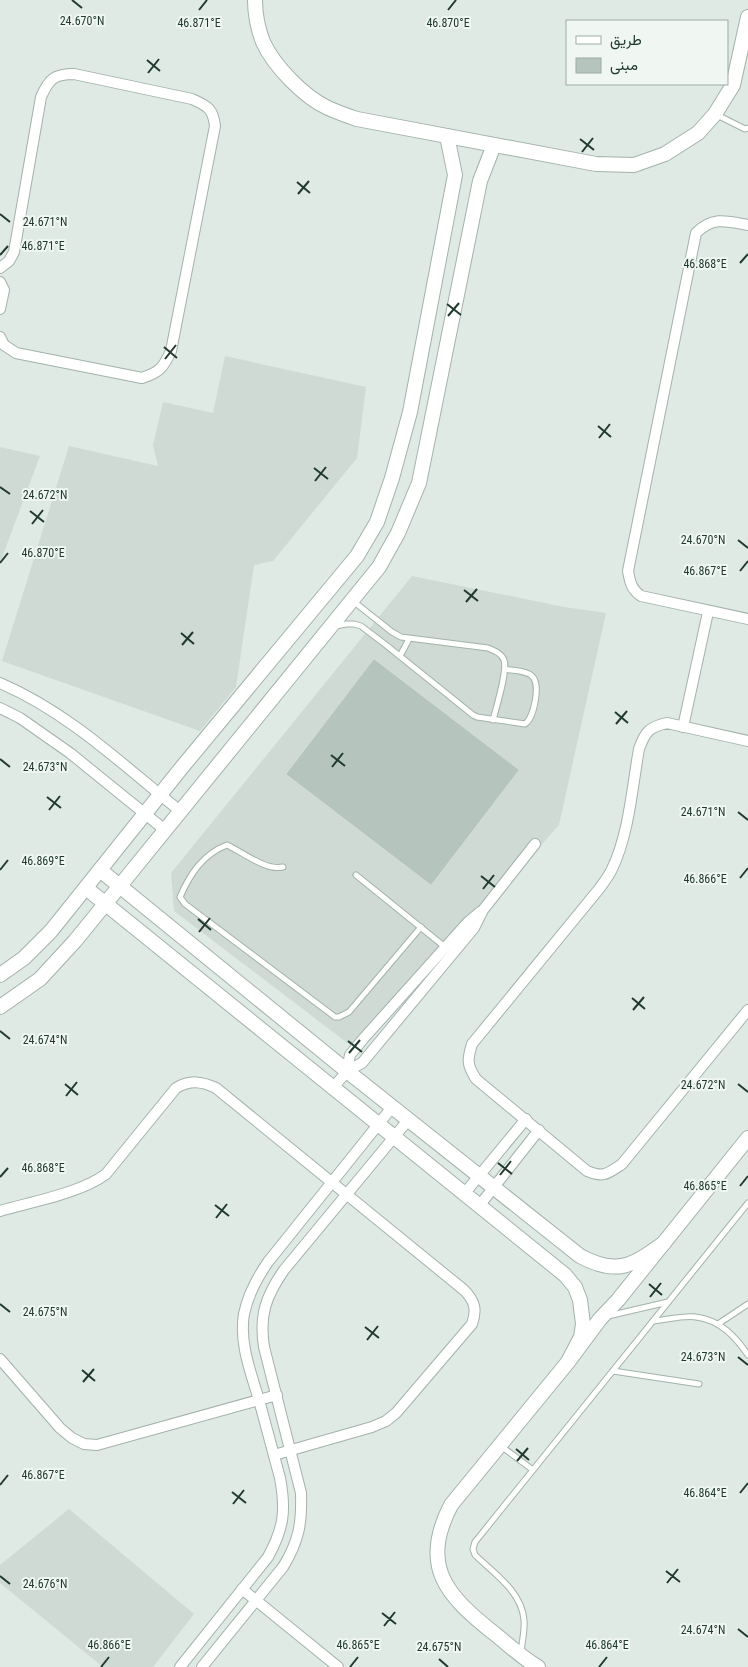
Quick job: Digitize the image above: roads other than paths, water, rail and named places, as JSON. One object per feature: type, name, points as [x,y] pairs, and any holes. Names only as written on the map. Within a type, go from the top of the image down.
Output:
[{"type":"street","points":[[255,0],[255,13],[263,42],[280,69],[302,90],[326,108],[357,119],[596,164],[634,165],[665,154],[698,133],[715,114],[733,84],[745,48],[748,17]]},
{"type":"street","points":[[0,268],[9,261],[14,252],[41,96],[46,85],[52,79],[60,74],[74,74],[192,99],[208,107],[214,114],[215,126],[171,351],[164,365],[156,373],[142,378],[16,353],[4,345],[0,337]]},
{"type":"street","points":[[0,975],[24,958],[51,931],[145,813],[357,556],[377,522],[392,478],[410,412],[455,174],[447,136]]},
{"type":"street","points":[[0,1007],[40,979],[75,941],[352,600],[378,567],[398,533],[419,483],[480,181],[494,145]]},
{"type":"street","points":[[748,225],[728,221],[715,221],[703,226],[696,233],[628,571],[630,585],[641,596],[708,612],[748,619]]},
{"type":"street","points":[[0,282],[4,290],[0,309]]},
{"type":"street","points":[[684,727],[708,612]]},
{"type":"street","points":[[0,683],[32,697],[57,713],[180,811]]},
{"type":"street","points":[[0,708],[20,718],[64,748],[166,830]]},
{"type":"street","points":[[748,741],[667,723],[656,725],[643,736],[624,836],[611,872],[600,889],[472,1044],[468,1055],[468,1067],[476,1079],[587,1171],[598,1176],[609,1173],[622,1164],[748,1010]]},
{"type":"street","points":[[347,1071],[350,1054],[449,951],[474,928],[483,910],[536,844]]},
{"type":"street","points":[[100,870],[347,1071],[580,1256],[606,1267],[628,1265],[641,1260],[664,1243]]},
{"type":"street","points":[[86,888],[565,1276],[575,1287],[580,1300],[582,1324],[581,1337],[568,1362]]},
{"type":"street","points":[[333,1088],[347,1071],[362,1063],[449,951]]},
{"type":"street","points":[[0,1211],[69,1191],[100,1179],[176,1088],[184,1083],[194,1081],[205,1082],[216,1088],[472,1298],[475,1315],[472,1324],[396,1413],[386,1421],[372,1427],[274,1455]]},
{"type":"street","points":[[182,1666],[268,1557],[281,1527],[284,1498],[246,1356],[242,1334],[249,1295],[268,1262],[393,1106]]},
{"type":"street","points":[[202,1667],[283,1567],[294,1549],[300,1531],[302,1513],[301,1493],[261,1330],[263,1313],[268,1297],[284,1270],[409,1119]]},
{"type":"street","points":[[464,1194],[526,1119]]},
{"type":"street","points":[[479,1206],[539,1130]]},
{"type":"street","points":[[538,1667],[520,1655],[464,1609],[452,1594],[443,1578],[438,1560],[438,1543],[442,1524],[451,1505],[568,1362],[600,1318],[618,1300],[748,1138]]},
{"type":"street","points":[[0,1359],[60,1428],[72,1438],[84,1444],[97,1445],[277,1395]]},
{"type":"street","points":[[242,1589],[338,1667]]},
{"type":"lane","points":[[715,114],[746,129],[748,128]]},
{"type":"lane","points":[[352,600],[392,632],[409,639],[488,648],[501,655],[505,670],[493,720]]},
{"type":"lane","points":[[328,628],[346,624],[361,626],[477,717],[522,725],[528,723],[537,689],[536,682],[529,673],[505,670]]},
{"type":"lane","points":[[400,656],[409,639]]},
{"type":"lane","points":[[283,867],[276,869],[267,867],[227,845],[211,853],[200,863],[180,897],[185,904],[335,1017],[350,1012],[421,927]]},
{"type":"lane","points":[[356,875],[449,951]]},
{"type":"lane","points":[[520,1655],[524,1621],[522,1606],[513,1592],[475,1555],[473,1549],[479,1536],[748,1203]]},
{"type":"lane","points":[[600,1318],[669,1302]]},
{"type":"lane","points":[[718,1324],[748,1304]]},
{"type":"lane","points":[[653,1321],[695,1316],[718,1324],[736,1338],[748,1354]]},
{"type":"lane","points":[[613,1371],[699,1384]]},
{"type":"lane","points":[[500,1445],[533,1470]]}]
